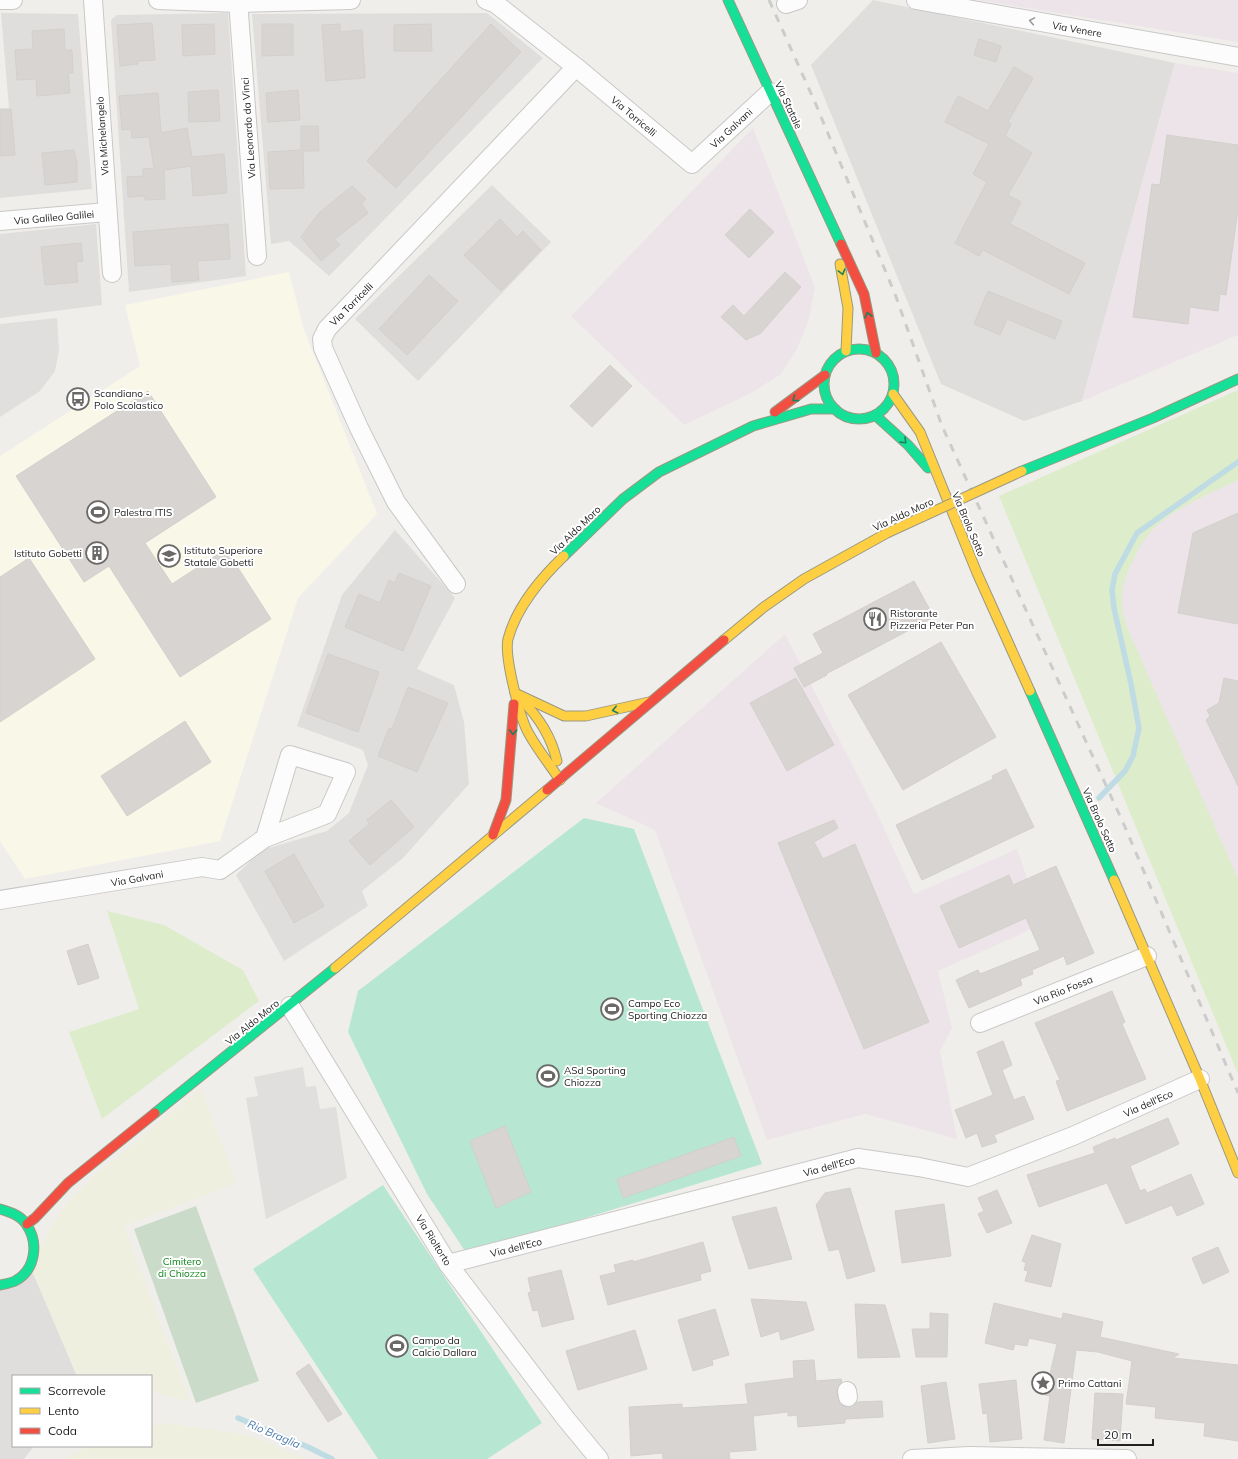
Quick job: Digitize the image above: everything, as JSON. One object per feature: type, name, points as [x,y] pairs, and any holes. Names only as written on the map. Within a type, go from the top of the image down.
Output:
[{"type":"main road","name":"Via Statale","points":[[728,0],[828,220],[850,262],[864,294],[876,353]]},
{"type":"main road","name":"Via Statale","points":[[828,220],[846,289],[849,319],[846,351]]},
{"type":"main road","points":[[856,349],[876,353],[884,358],[891,370],[894,384],[893,394],[883,410],[875,415],[867,418],[854,418],[842,414],[835,409],[825,393],[825,375],[832,361],[846,351],[856,349]]},
{"type":"main road","name":"Via Aldo Moro","points":[[560,780],[528,733],[515,693],[510,666],[508,640],[522,605],[550,569],[623,499],[660,472],[753,426],[792,401],[825,375]]},
{"type":"main road","name":"Via Aldo Moro","points":[[27,1224],[35,1218],[68,1183],[290,1006],[560,780],[764,606],[804,579],[888,533],[1022,472],[1153,418],[1238,378]]},
{"type":"main road","name":"Via Brolo Sotto","points":[[893,394],[920,432],[937,478],[977,573],[1147,956],[1238,1173]]},
{"type":"main road","name":"Via Aldo Moro","points":[[753,426],[810,409],[835,409]]},
{"type":"main road","name":"Via Brolo Sotto","points":[[875,415],[908,445],[937,478]]},
{"type":"main road","points":[[515,693],[540,718],[556,756],[560,780]]},
{"type":"main road","name":"Via Aldo Moro","points":[[515,693],[564,716],[586,716],[653,701]]},
{"type":"main road","name":"Via Aldo Moro","points":[[492,837],[506,800],[510,768],[515,693]]},
{"type":"main road","points":[[0,1209],[15,1213],[27,1224],[33,1233],[35,1244],[31,1265],[24,1274],[16,1280],[0,1284]]},
{"type":"street","points":[[0,0],[13,0]]},
{"type":"street","name":"Via Michelangelo","points":[[93,0],[112,273]]},
{"type":"street","points":[[158,0],[238,2],[351,0]]},
{"type":"street","name":"Via Torricelli","points":[[486,0],[496,4],[576,67],[692,164]]},
{"type":"street","name":"Via Venere","points":[[916,0],[1238,57]]},
{"type":"street","name":"Via Leonardo da Vinci","points":[[238,2],[257,256]]},
{"type":"street","name":"Via Torricelli","points":[[456,584],[396,502],[359,428],[323,348],[322,339],[327,329],[361,295],[576,67]]},
{"type":"street","name":"Via Galvani","points":[[692,164],[770,92]]},
{"type":"street","name":"Via Galileo Galilei","points":[[0,221],[107,212]]},
{"type":"street","name":"Via Galvani","points":[[0,900],[202,867],[220,870],[265,838],[327,814],[346,772],[290,755],[265,838]]},
{"type":"street","name":"Via Rio Fossa","points":[[980,1023],[1147,956]]},
{"type":"street","name":"Via Rioltorto","points":[[290,1006],[448,1264],[561,1413],[599,1459]]},
{"type":"street","name":"Via dell'Eco","points":[[448,1264],[858,1158],[919,1167],[968,1177],[1073,1136],[1200,1080]]},
{"type":"street","points":[[912,1459],[969,1456],[1127,1459]]},
{"type":"shaded area","points":[[873,0],[1175,63],[1082,401],[1024,421],[941,384],[811,65]]},
{"type":"shaded area","points":[[978,0],[1238,0],[1238,42]]},
{"type":"shaded area","points":[[1,13],[78,14],[92,189],[0,198],[0,121],[10,120]]},
{"type":"shaded area","points":[[228,13],[246,276],[129,292],[111,20],[117,15]]},
{"type":"shaded area","points":[[487,13],[543,58],[329,276],[289,241],[271,244],[252,14]]},
{"type":"shaded area","points":[[1175,63],[1238,73],[1238,335],[1082,401]]},
{"type":"shaded area","points":[[753,128],[815,287],[809,319],[797,349],[781,374],[749,394],[684,425],[571,316]]},
{"type":"shaded area","points":[[492,185],[551,242],[418,381],[355,319]]},
{"type":"shaded area","points":[[96,224],[102,305],[0,318],[0,234]]},
{"type":"shaded area","name":"Istituto Superiore Statale Gobetti","points":[[289,272],[303,327],[377,514],[298,598],[220,841],[25,879],[0,841],[0,456],[140,366],[125,305]]},
{"type":"shaded area","points":[[57,318],[59,351],[55,371],[40,391],[0,417],[0,324]]},
{"type":"shaded area","points":[[1238,431],[1238,977],[1034,532]]},
{"type":"shaded area","points":[[395,530],[455,598],[417,669],[454,685],[464,722],[469,784],[403,858],[362,891],[368,906],[284,961],[236,875],[262,850],[327,831],[349,813],[368,765],[363,750],[297,726],[342,595]]},
{"type":"shaded area","points":[[785,634],[878,815],[914,894],[1017,849],[1043,924],[938,971],[952,1028],[940,1051],[957,1139],[865,1114],[767,1140],[655,830],[596,803]]},
{"type":"shaded area","points":[[303,1067],[306,1087],[316,1086],[320,1109],[336,1107],[347,1178],[266,1219],[246,1098],[258,1096],[254,1077]]},
{"type":"shaded area","points":[[33,1273],[77,1375],[12,1375],[12,1447],[33,1447],[24,1459],[0,1459],[0,1290]]},
{"type":"green space","points":[[1238,390],[1238,480],[1175,512],[1153,529],[1142,544],[1129,569],[1122,592],[1122,608],[1126,625],[1238,879],[1238,1074],[999,496]]},
{"type":"green space","name":"ASd Sporting Chiozza","points":[[584,818],[634,829],[762,1164],[467,1254],[427,1194],[348,1032],[358,991]]},
{"type":"green space","points":[[107,911],[164,925],[243,970],[259,1001],[102,1119],[69,1032],[139,1009]]},
{"type":"green space","points":[[201,1088],[237,1183],[124,1226],[190,1401],[159,1394],[152,1390],[152,1375],[77,1375],[33,1273],[39,1251],[53,1223],[67,1203],[95,1175]]},
{"type":"green space","name":"Campo da Calcio Dallara","points":[[383,1185],[542,1423],[487,1459],[378,1459],[253,1269]]},
{"type":"green space","name":"Cimitero di Chiozza","points":[[196,1206],[259,1381],[196,1403],[134,1229]]},
{"type":"green space","points":[[168,1423],[249,1435],[306,1459],[64,1459],[87,1447],[152,1447],[152,1426]]},
{"type":"building","points":[[152,23],[155,60],[138,61],[138,64],[120,66],[117,25]]},
{"type":"building","points":[[214,24],[215,54],[183,56],[182,25]]},
{"type":"building","points":[[262,24],[293,24],[293,55],[262,56]]},
{"type":"building","points":[[340,24],[340,32],[362,30],[365,78],[326,81],[322,25]]},
{"type":"building","points":[[431,24],[432,51],[394,51],[394,25]]},
{"type":"building","points":[[491,24],[521,52],[396,188],[367,161]]},
{"type":"building","points":[[64,29],[65,50],[72,50],[73,73],[68,73],[70,93],[37,96],[36,79],[17,80],[15,50],[33,49],[32,31]]},
{"type":"building","points":[[979,39],[1001,46],[996,62],[974,55]]},
{"type":"building","points":[[1014,67],[1033,78],[1008,122],[1011,124],[1005,136],[1032,153],[1008,195],[1021,202],[1010,224],[1085,263],[1069,294],[983,250],[979,256],[955,243],[987,182],[973,174],[989,144],[945,122],[958,96],[988,111]]},
{"type":"building","points":[[218,90],[220,121],[189,122],[188,92]]},
{"type":"building","points":[[298,90],[300,120],[268,122],[266,93]]},
{"type":"building","points":[[158,93],[161,133],[187,128],[192,157],[224,154],[227,193],[193,196],[191,166],[164,170],[165,199],[145,200],[145,196],[128,197],[127,177],[143,176],[143,169],[154,168],[149,137],[132,138],[131,129],[122,130],[119,96]]},
{"type":"building","points":[[0,109],[11,109],[15,155],[0,156]]},
{"type":"building","points":[[301,126],[318,126],[319,151],[303,151],[304,188],[270,189],[268,152],[301,150]]},
{"type":"building","points":[[1167,135],[1238,145],[1238,209],[1226,295],[1220,294],[1218,311],[1190,307],[1188,324],[1133,317],[1152,184],[1160,185]]},
{"type":"building","points":[[74,150],[77,163],[77,182],[45,185],[42,153]]},
{"type":"building","points":[[352,186],[366,199],[361,203],[368,213],[335,239],[340,245],[321,261],[301,237],[319,213]]},
{"type":"building","points":[[750,209],[774,232],[749,258],[725,235]]},
{"type":"building","points":[[500,219],[517,237],[523,231],[541,250],[501,291],[464,255]]},
{"type":"building","points":[[228,224],[230,259],[197,261],[199,280],[172,282],[171,264],[135,266],[133,232]]},
{"type":"building","points":[[81,243],[83,261],[76,262],[78,282],[45,285],[41,247]]},
{"type":"building","points":[[785,272],[801,287],[761,333],[746,340],[721,317],[733,305],[744,316]]},
{"type":"building","points":[[429,275],[458,301],[407,355],[379,329]]},
{"type":"building","points":[[988,291],[1062,321],[1055,339],[1007,319],[1000,335],[974,324]]},
{"type":"building","points":[[610,365],[632,386],[592,427],[570,406]]},
{"type":"building","name":"Istituto Gobetti","points":[[148,391],[216,497],[145,543],[172,584],[226,549],[271,619],[180,677],[109,566],[84,582],[16,476]]},
{"type":"building","points":[[1238,513],[1238,624],[1178,613],[1193,533]]},
{"type":"building","points":[[29,558],[95,659],[0,722],[0,577]]},
{"type":"building","points":[[399,573],[431,586],[403,651],[345,627],[359,594],[380,603],[389,580],[395,583]]},
{"type":"building","points":[[914,581],[934,617],[804,687],[794,668],[823,653],[813,634]]},
{"type":"building","points":[[941,642],[996,737],[903,790],[848,695]]},
{"type":"building","points":[[328,654],[379,672],[358,732],[306,713]]},
{"type":"building","points":[[796,678],[834,745],[787,771],[750,703]]},
{"type":"building","points":[[1224,678],[1238,681],[1238,786],[1206,720],[1210,716],[1207,710],[1219,703]]},
{"type":"building","points":[[408,687],[448,703],[417,772],[378,756],[389,728],[392,729]]},
{"type":"building","points":[[185,721],[211,762],[127,816],[101,776]]},
{"type":"building","points":[[1006,769],[1034,827],[922,880],[896,825],[993,779],[992,776]]},
{"type":"building","points":[[391,800],[414,827],[370,865],[349,841],[369,824],[367,820]]},
{"type":"building","points":[[834,820],[838,828],[814,842],[823,859],[855,844],[929,1022],[864,1049],[778,843]]},
{"type":"building","points":[[294,854],[324,906],[294,923],[265,871]]},
{"type":"building","points":[[1056,866],[1094,953],[1067,965],[1064,956],[1032,970],[1033,974],[1020,979],[1022,985],[969,1008],[956,980],[978,970],[980,974],[1040,950],[1026,918],[959,948],[940,906],[1009,875],[1013,885]]},
{"type":"building","points":[[88,944],[99,978],[78,985],[67,951]]},
{"type":"building","points":[[1112,991],[1125,1022],[1122,1024],[1146,1079],[1067,1111],[1056,1081],[1060,1080],[1035,1023]]},
{"type":"building","points":[[1003,1041],[1012,1065],[1002,1070],[1014,1100],[1024,1096],[1034,1119],[994,1135],[997,1142],[982,1147],[977,1133],[966,1138],[955,1110],[993,1095],[977,1052]]},
{"type":"building","points":[[1168,1118],[1179,1144],[1130,1166],[1140,1191],[1145,1189],[1147,1193],[1191,1174],[1204,1204],[1177,1216],[1172,1205],[1126,1224],[1107,1183],[1039,1207],[1027,1175],[1095,1153],[1093,1147],[1115,1138],[1116,1140]]},
{"type":"building","points":[[505,1126],[531,1192],[496,1208],[470,1141]]},
{"type":"building","points":[[734,1137],[741,1156],[623,1198],[617,1179]]},
{"type":"building","points":[[850,1188],[875,1271],[847,1279],[839,1249],[829,1251],[816,1205],[825,1193]]},
{"type":"building","points":[[997,1190],[1012,1223],[987,1233],[978,1214],[984,1211],[978,1198]]},
{"type":"building","points":[[944,1204],[951,1256],[902,1263],[895,1211]]},
{"type":"building","points":[[776,1207],[792,1259],[749,1269],[732,1217]]},
{"type":"building","points":[[1032,1235],[1061,1244],[1051,1287],[1025,1281],[1028,1271],[1024,1270],[1026,1263],[1022,1261]]},
{"type":"building","points":[[703,1242],[711,1271],[700,1274],[701,1280],[608,1305],[600,1276],[616,1272],[614,1265],[633,1260],[633,1262]]},
{"type":"building","points":[[1218,1247],[1229,1272],[1203,1284],[1192,1258]]},
{"type":"building","points":[[561,1270],[574,1319],[542,1327],[538,1310],[533,1311],[528,1293],[531,1292],[528,1278]]},
{"type":"building","points":[[751,1299],[806,1302],[814,1330],[781,1340],[779,1331],[761,1337]]},
{"type":"building","points":[[994,1303],[1062,1319],[1063,1313],[1103,1322],[1100,1337],[1179,1354],[1173,1358],[1238,1365],[1238,1441],[1204,1436],[1205,1423],[1155,1418],[1156,1407],[1126,1404],[1132,1361],[1098,1352],[1076,1350],[1064,1443],[1044,1440],[1050,1396],[1045,1395],[1057,1344],[1029,1338],[1027,1346],[1015,1344],[1013,1350],[985,1343]]},
{"type":"building","points":[[855,1304],[885,1305],[900,1357],[858,1358]]},
{"type":"building","points":[[715,1309],[729,1355],[712,1360],[713,1365],[693,1371],[678,1320]]},
{"type":"building","points":[[930,1313],[948,1314],[947,1357],[916,1357],[912,1329],[930,1329]]},
{"type":"building","points":[[635,1330],[647,1369],[578,1390],[566,1351]]},
{"type":"building","points":[[814,1360],[816,1381],[841,1379],[842,1382],[837,1387],[840,1404],[849,1407],[857,1402],[882,1401],[883,1417],[845,1419],[845,1423],[798,1427],[797,1415],[788,1416],[788,1412],[753,1416],[756,1450],[729,1452],[730,1459],[663,1459],[662,1453],[631,1456],[629,1407],[682,1404],[682,1408],[748,1404],[745,1384],[794,1378],[793,1361]]},
{"type":"building","points":[[309,1364],[342,1414],[328,1422],[296,1373]]},
{"type":"building","points":[[1016,1380],[1022,1439],[990,1442],[987,1413],[983,1414],[979,1384]]},
{"type":"building","points":[[946,1382],[955,1439],[928,1443],[921,1386]]},
{"type":"building","points":[[1095,1393],[1123,1394],[1120,1441],[1092,1439]]},
{"type":"waterway","points":[[1099,798],[1125,771],[1133,756],[1139,728],[1114,608],[1112,590],[1115,574],[1137,533],[1238,462]]},
{"type":"waterway","name":"Rio Braglia","points":[[238,1418],[308,1447],[332,1459]]},
{"type":"railway","points":[[769,0],[814,100],[895,294],[942,426],[1125,827],[1238,1093]]},
{"type":"traffic: fast","points":[[728,0],[841,244]]},
{"type":"traffic: fast","points":[[859,349],[872,352],[884,359],[891,371],[894,384],[891,397],[884,409],[872,416],[859,419],[846,416],[834,409],[827,397],[824,384],[827,371],[834,359],[846,352],[859,349]]},
{"type":"traffic: fast","points":[[1022,471],[1153,418],[1238,379]]},
{"type":"traffic: fast","points":[[564,556],[623,499],[659,472],[753,426],[811,409],[835,409]]},
{"type":"traffic: fast","points":[[875,415],[908,445],[928,468]]},
{"type":"traffic: fast","points":[[1030,691],[1114,880]]},
{"type":"traffic: fast","points":[[155,1113],[335,968]]},
{"type":"traffic: fast","points":[[0,1209],[14,1214],[24,1221],[30,1231],[34,1247],[31,1263],[22,1276],[13,1282],[0,1285]]},
{"type":"traffic: slow","points":[[840,264],[848,308],[846,351]]},
{"type":"traffic: slow","points":[[893,394],[920,432],[977,573],[1030,691]]},
{"type":"traffic: slow","points":[[887,533],[1022,471]]},
{"type":"traffic: slow","points":[[724,640],[764,607],[804,579],[887,533]]},
{"type":"traffic: slow","points":[[560,780],[536,746],[525,726],[517,702],[507,647],[512,627],[523,605],[547,573],[564,556]]},
{"type":"traffic: slow","points":[[515,693],[564,716],[586,716],[649,702]]},
{"type":"traffic: slow","points":[[522,700],[544,728],[557,761]]},
{"type":"traffic: slow","points":[[335,968],[547,790]]},
{"type":"traffic: slow","points":[[1114,880],[1200,1079],[1238,1173]]},
{"type":"traffic: jam","points":[[841,244],[864,294],[876,353]]},
{"type":"traffic: jam","points":[[775,412],[825,375]]},
{"type":"traffic: jam","points":[[547,790],[724,640]]},
{"type":"traffic: jam","points":[[493,835],[506,800],[514,704]]},
{"type":"traffic: jam","points":[[27,1224],[35,1218],[68,1183],[155,1113]]},
{"type":"place","name":"Scandiano - Polo Scolastico","points":[[78,399]]},
{"type":"place","name":"Palestra ITIS","points":[[98,512]]},
{"type":"place","name":"Istituto Gobetti","points":[[97,553]]},
{"type":"place","name":"Istituto Superiore Statale Gobetti","points":[[169,556]]},
{"type":"place","name":"Ristorante Pizzeria Peter Pan","points":[[875,619]]},
{"type":"place","name":"Campo Eco Sporting Chiozza","points":[[612,1009]]},
{"type":"place","name":"ASd Sporting Chiozza","points":[[548,1076]]},
{"type":"place","name":"Campo da Calcio Dallara","points":[[397,1346]]},
{"type":"place","name":"Primo Cattani","points":[[1043,1383]]}]
